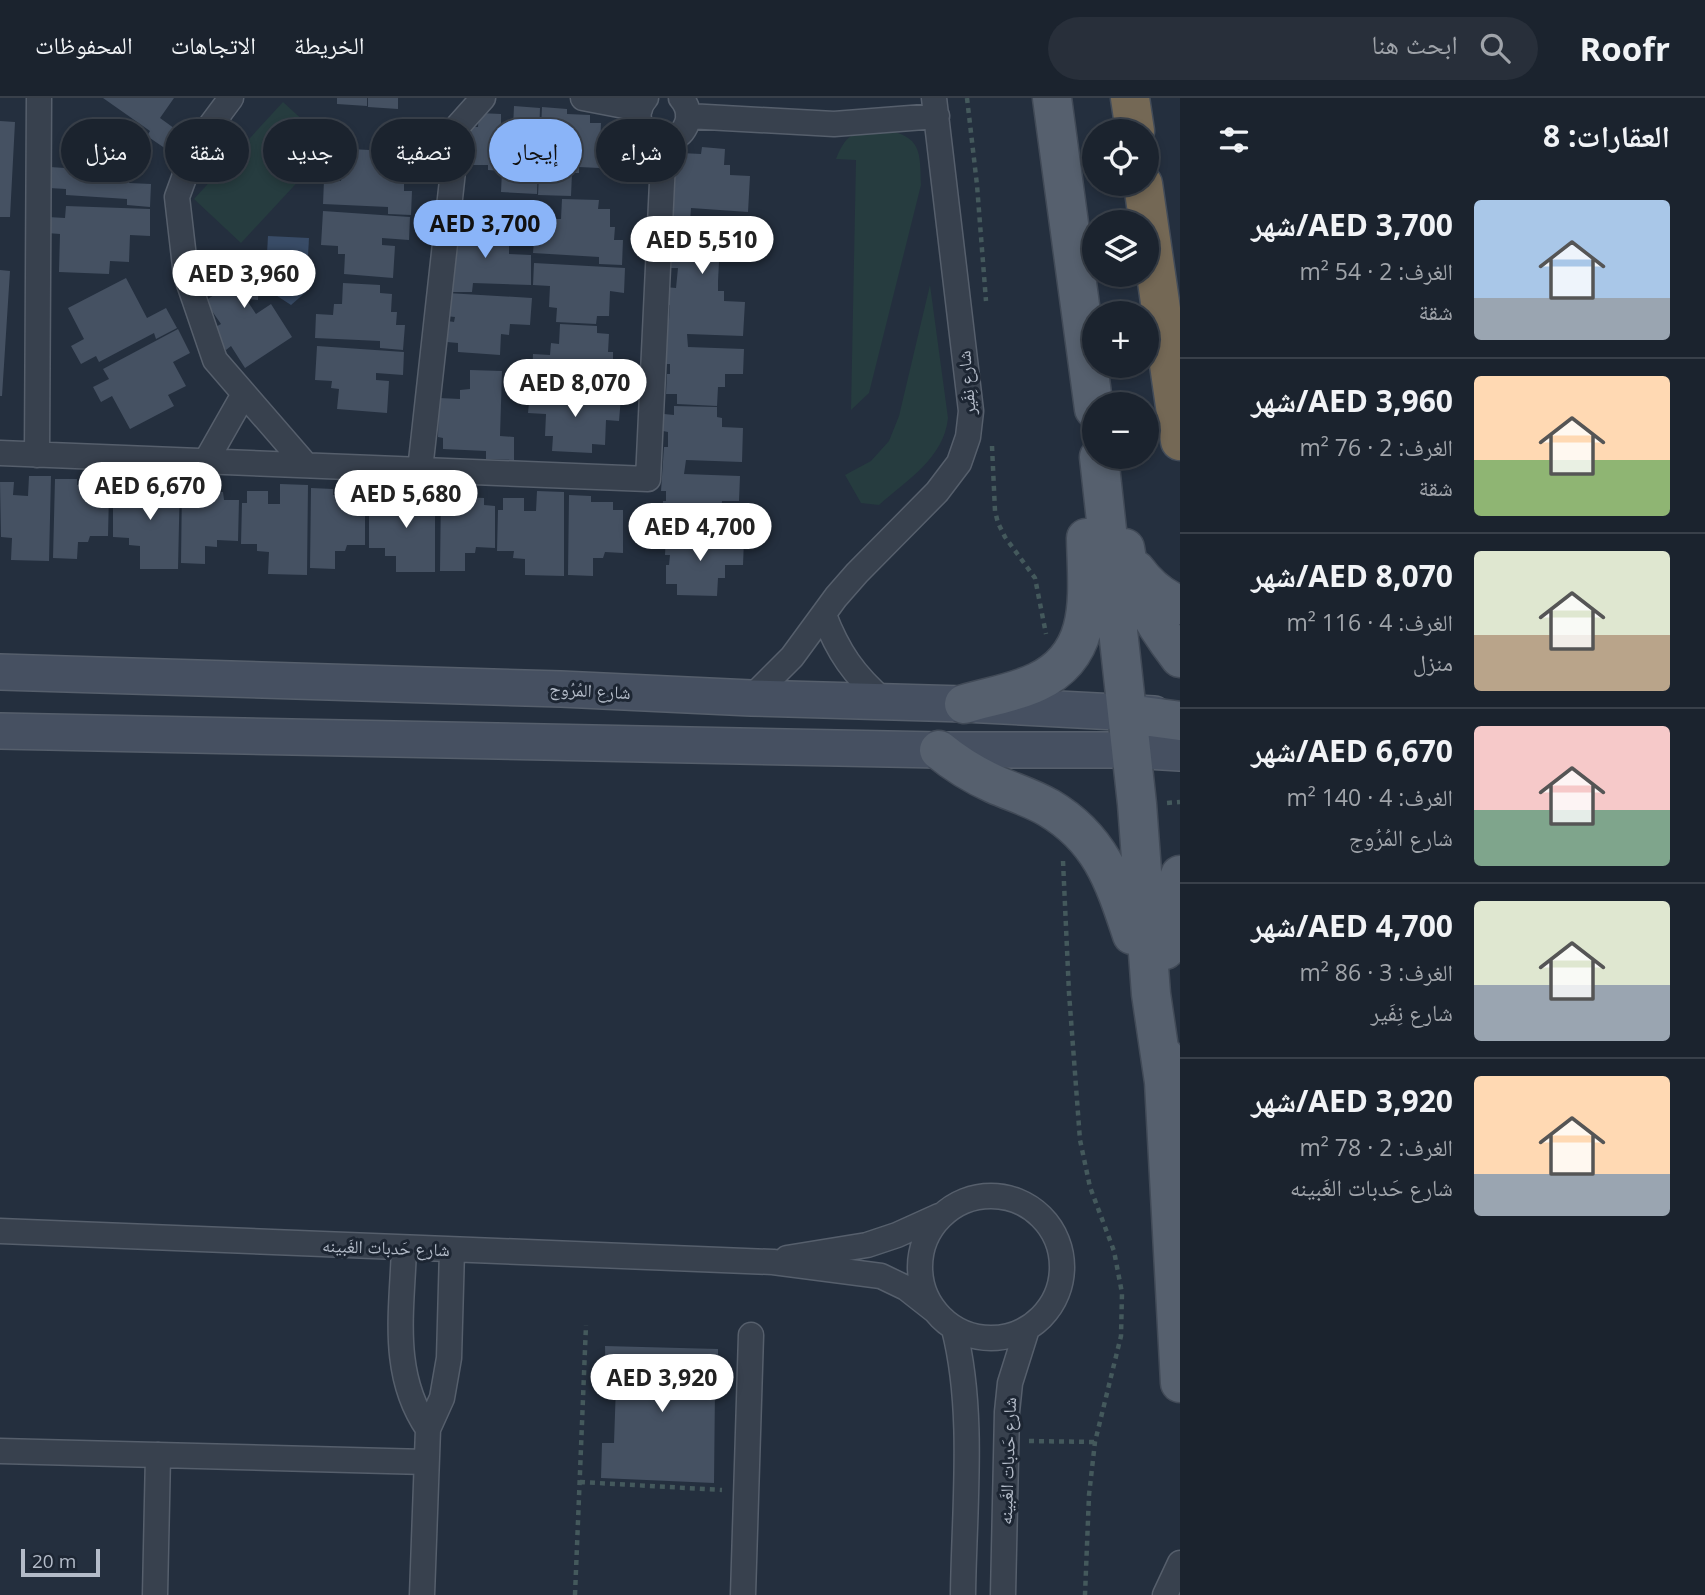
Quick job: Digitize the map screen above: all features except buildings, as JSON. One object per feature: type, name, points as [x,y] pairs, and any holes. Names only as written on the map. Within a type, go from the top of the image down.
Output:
[{"type":"highway","points":[[1130,98],[1133,119]]},
{"type":"highway","points":[[1145,196],[1180,441]]},
{"type":"main road","points":[[1052,98],[1092,392]]},
{"type":"main road","points":[[964,704],[1037,682],[1058,669],[1075,648],[1086,621],[1087,515],[1101,469]]},
{"type":"main road","points":[[1104,469],[1137,804],[1166,964]]},
{"type":"main road","points":[[1105,469],[1126,557],[1146,607],[1180,658]]},
{"type":"main road","points":[[1126,557],[1145,582],[1180,606]]},
{"type":"main road","points":[[1129,732],[1180,721]]},
{"type":"main road","points":[[1129,732],[1180,737]]},
{"type":"main road","points":[[939,750],[972,774],[1048,807],[1076,828],[1090,842],[1112,875],[1119,893],[1166,964]]},
{"type":"main road","points":[[1180,875],[1164,920],[1164,1082],[1180,1383]]},
{"type":"street","points":[[37,454],[39,98]]},
{"type":"street","points":[[231,98],[196,145],[177,197],[186,275],[215,360],[306,465]]},
{"type":"street","points":[[420,470],[458,127],[483,98]]},
{"type":"street","points":[[583,98],[643,103]]},
{"type":"street","points":[[685,107],[834,124],[936,107]]},
{"type":"street","name":"شارع نِفَير","points":[[751,698],[792,657],[857,573],[937,492],[959,463],[968,437],[971,411],[936,107]]},
{"type":"street","points":[[0,453],[648,479],[662,182]]},
{"type":"street","points":[[206,461],[244,394]]},
{"type":"street","points":[[824,615],[835,645],[864,684],[884,701]]},
{"type":"street","name":"شارع المُرُوج","points":[[0,672],[964,704],[1129,732],[1180,753]]},
{"type":"street","name":"شارع المُرُوج","points":[[0,731],[939,750],[1129,732],[1180,714]]},
{"type":"street","points":[[988,1195],[1022,1203],[1048,1224],[1057,1239],[1062,1256],[1062,1273],[1059,1290],[1040,1319],[1027,1329],[1005,1337],[983,1338],[954,1329],[933,1310],[920,1278],[920,1261],[923,1244],[942,1215],[971,1198],[988,1195]]},
{"type":"street","name":"شارع حَدبات الغَبينه","points":[[772,1262],[867,1245],[942,1215]]},
{"type":"street","name":"شارع حَدبات الغَبينه","points":[[0,1231],[772,1262],[881,1276],[906,1287],[933,1310]]},
{"type":"street","points":[[404,1248],[401,1355],[405,1382],[418,1415],[428,1429]]},
{"type":"street","points":[[422,1595],[428,1429],[446,1382],[452,1250]]},
{"type":"street","points":[[954,1329],[962,1365],[966,1411],[963,1595]]},
{"type":"street","name":"شارع حَدبات الغَبينه","points":[[1003,1595],[1006,1440],[1010,1383],[1027,1329]]},
{"type":"street","points":[[743,1595],[751,1335]]},
{"type":"street","points":[[405,1382],[446,1382]]},
{"type":"street","points":[[0,1451],[426,1462]]},
{"type":"street","points":[[155,1595],[158,1455]]},
{"type":"street","points":[[1165,1595],[1180,1563]]},
{"type":"path","points":[[967,98],[977,185],[986,309]]},
{"type":"path","points":[[992,444],[998,523],[1035,578],[1047,638]]},
{"type":"path","points":[[1063,860],[1080,1140],[1090,1187],[1114,1251],[1122,1293],[1121,1336],[1095,1443],[1085,1595]]},
{"type":"path","points":[[575,1595],[586,1325]]},
{"type":"path","points":[[1006,1440],[1095,1443]]},
{"type":"path","points":[[580,1482],[746,1491]]},
{"type":"green space","points":[[283,102],[302,119],[267,119]]},
{"type":"green space","points":[[263,124],[263,182],[298,182],[241,243],[194,199],[210,182],[249,182],[249,139]]},
{"type":"green space","points":[[885,130],[906,137],[916,148],[921,185],[869,393],[851,410],[856,160],[836,159],[845,142],[854,134]]},
{"type":"green space","points":[[930,285],[948,418],[945,432],[932,457],[923,467],[879,505],[861,503],[845,475],[871,461],[889,441],[899,416]]},
{"type":"water","points":[[268,236],[309,238],[306,292],[291,305],[265,288]]}]
